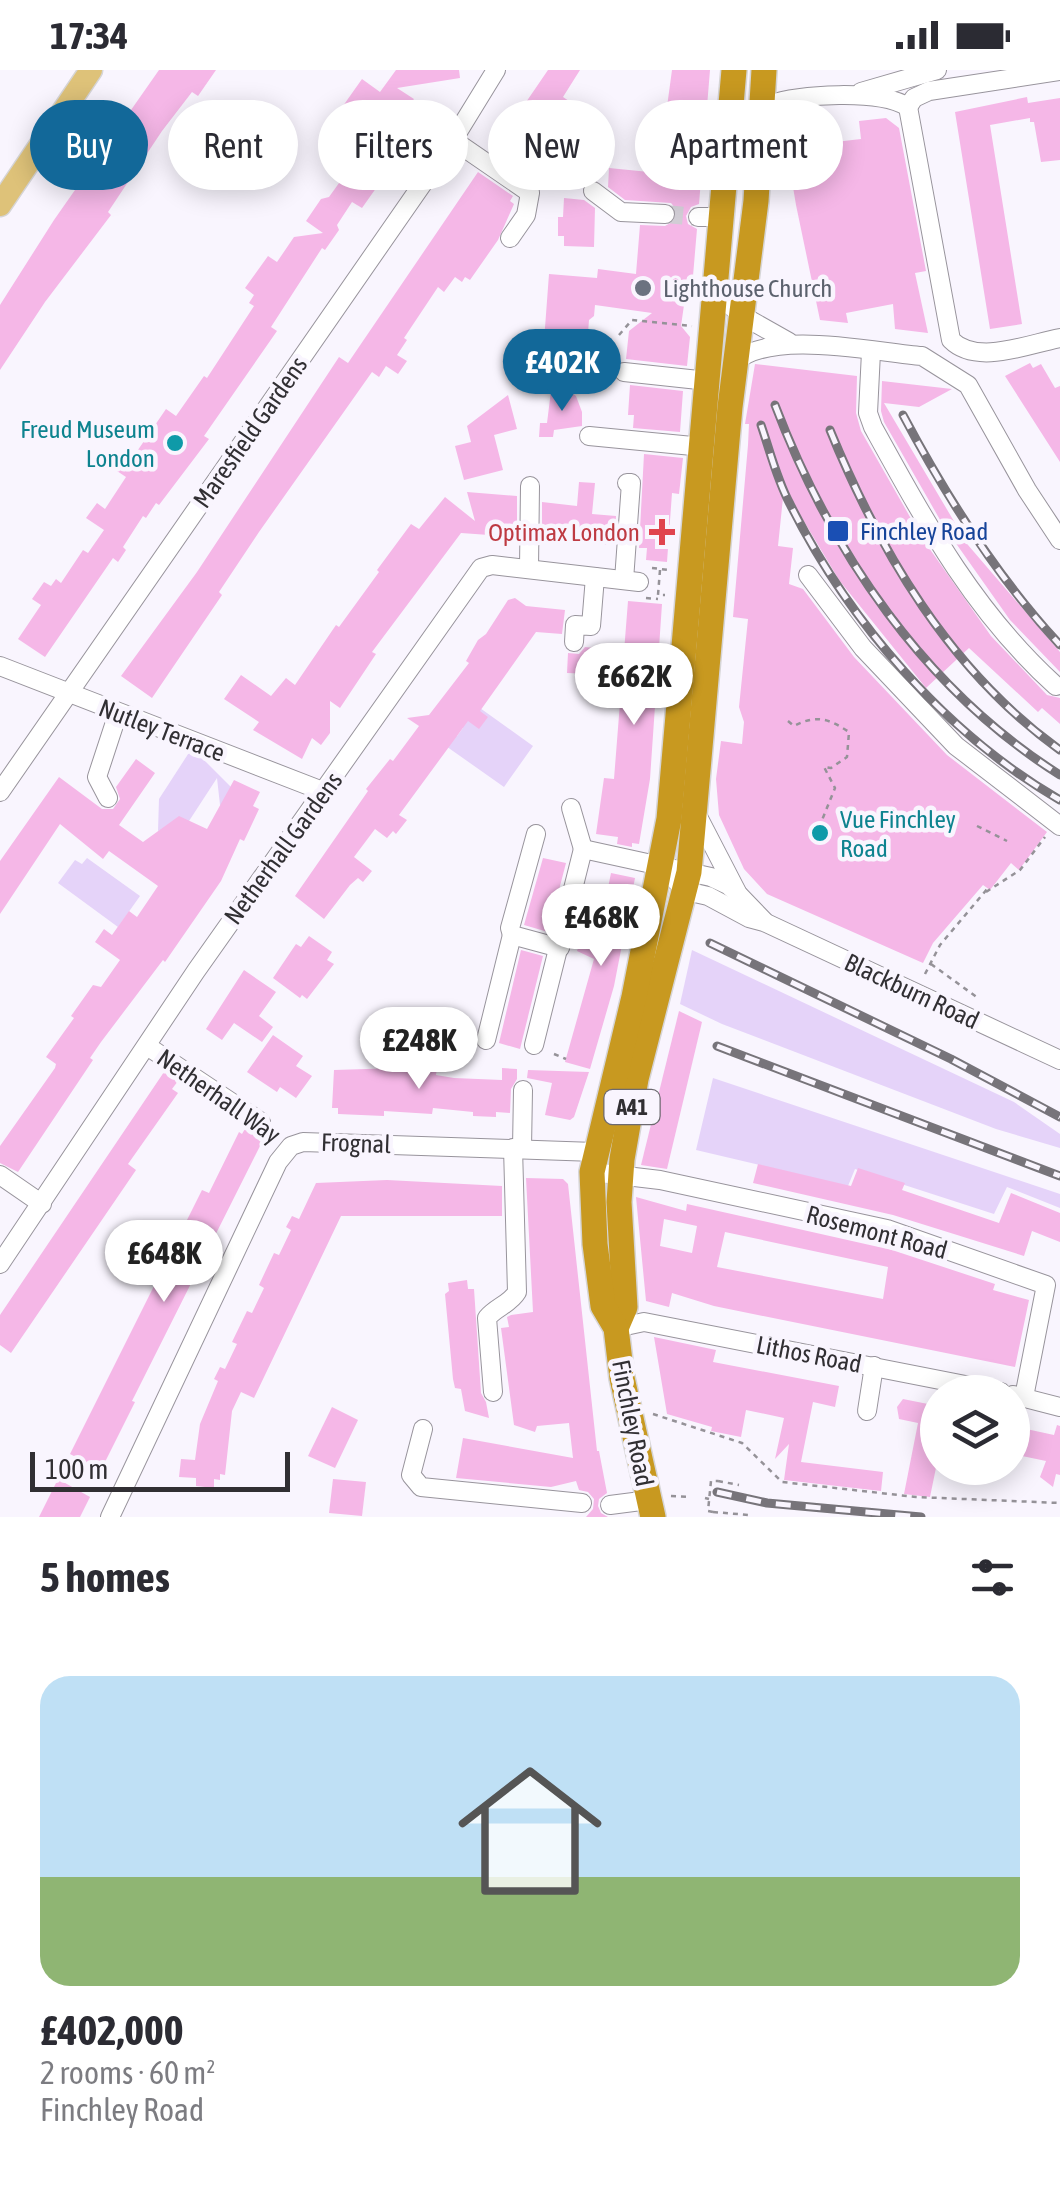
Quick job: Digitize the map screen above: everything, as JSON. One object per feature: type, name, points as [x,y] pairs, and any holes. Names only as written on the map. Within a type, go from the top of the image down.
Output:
[{"type":"highway","name":"Finchley Road","points":[[732,100],[734,70]]},
{"type":"highway","name":"Finchley Road","points":[[762,100],[764,70]]},
{"type":"highway","name":"Finchley Road","points":[[651,1508],[616,1328],[603,1306],[595,1244],[594,1162],[661,866],[679,722],[716,293],[711,217],[718,190]]},
{"type":"highway","name":"Finchley Road","points":[[616,1328],[625,1307],[620,1176],[636,1079],[688,881],[735,362],[744,316],[757,190]]},
{"type":"main road","points":[[0,205],[91,70]]},
{"type":"street","name":"Maresfield Gardens","points":[[468,116],[496,70]]},
{"type":"street","points":[[856,94],[937,70]]},
{"type":"street","points":[[904,104],[929,91],[994,76],[1060,71]]},
{"type":"street","points":[[803,100],[856,94],[890,98],[904,104]]},
{"type":"street","points":[[904,104],[921,205],[951,340],[972,368],[1027,490],[1060,540]]},
{"type":"street","points":[[468,150],[530,193],[526,215],[510,238]]},
{"type":"street","name":"Maresfield Gardens","points":[[0,792],[418,190]]},
{"type":"street","points":[[594,191],[620,212],[665,214]]},
{"type":"street","points":[[716,293],[744,316],[790,342]]},
{"type":"street","points":[[930,351],[947,328]]},
{"type":"street","points":[[735,362],[750,352],[790,342],[871,352],[930,351],[946,368],[972,368],[1060,338]]},
{"type":"street","points":[[871,352],[868,414],[889,455],[950,562],[993,624],[1056,686]]},
{"type":"street","points":[[624,372],[708,381]]},
{"type":"street","points":[[589,436],[702,447]]},
{"type":"street","points":[[627,483],[631,483],[636,576]]},
{"type":"street","points":[[529,568],[530,486]]},
{"type":"street","name":"Netherhall Gardens","points":[[0,1264],[247,897],[481,568],[492,565],[595,576],[636,576]]},
{"type":"street","points":[[808,575],[863,648],[919,710],[969,757],[1057,825]]},
{"type":"street","points":[[574,642],[575,625],[591,626],[595,576]]},
{"type":"street","name":"Nutley Terrace","points":[[0,666],[324,792]]},
{"type":"street","points":[[108,798],[97,777],[118,713]]},
{"type":"street","points":[[534,1045],[582,848],[571,808]]},
{"type":"street","name":"Blackburn Road","points":[[694,809],[738,894]]},
{"type":"street","points":[[486,1040],[512,934],[510,928],[536,834]]},
{"type":"street","points":[[582,848],[661,866]]},
{"type":"street","name":"Blackburn Road","points":[[661,866],[748,918],[1060,1060]]},
{"type":"street","name":"Blackburn Road","points":[[688,881],[721,880],[764,922]]},
{"type":"street","points":[[512,934],[560,948]]},
{"type":"street","name":"Netherhall Way","points":[[148,1046],[261,1122]]},
{"type":"street","points":[[493,1392],[486,1318],[495,1308],[512,1300],[516,1292],[523,1090]]},
{"type":"street","name":"Frognal","points":[[110,1517],[278,1162],[291,1146],[303,1142],[518,1148],[594,1162]]},
{"type":"street","name":"Rosemont Road","points":[[594,1162],[620,1176],[660,1180],[887,1228],[1046,1285],[1023,1375]]},
{"type":"street","points":[[0,1174],[42,1204]]},
{"type":"street","name":"Lithos Road","points":[[616,1328],[644,1322],[920,1375]]},
{"type":"street","points":[[868,1411],[874,1366]]},
{"type":"street","points":[[1030,1399],[1060,1407]]},
{"type":"street","points":[[423,1429],[411,1475],[421,1488],[582,1502]]},
{"type":"street","points":[[610,1505],[651,1508]]},
{"type":"path","points":[[619,335],[632,320],[692,326],[694,334]]},
{"type":"path","points":[[660,569],[657,597],[667,597]]},
{"type":"path","points":[[636,576],[667,570]]},
{"type":"path","points":[[788,721],[794,726],[809,718],[828,718],[849,732],[847,757],[832,768],[824,767],[835,788],[818,830]]},
{"type":"path","points":[[925,974],[940,945],[986,890],[1020,870],[1057,825]]},
{"type":"path","points":[[978,826],[1008,840]]},
{"type":"path","points":[[930,964],[978,998]]},
{"type":"path","points":[[554,1054],[566,1059]]},
{"type":"path","points":[[629,1408],[742,1444],[782,1482],[916,1498],[1060,1503]]},
{"type":"path","points":[[738,1485],[711,1481],[708,1510],[750,1515]]},
{"type":"shaded area","points":[[473,703],[533,746],[504,787],[443,744],[463,728],[462,718]]},
{"type":"shaded area","points":[[192,748],[231,787],[225,807],[220,805],[217,778],[189,821],[158,831],[159,799]]},
{"type":"shaded area","points":[[87,858],[140,896],[118,927],[58,883],[75,860],[82,864]]},
{"type":"shaded area","points":[[692,950],[1014,1102],[1060,1134],[1060,1148],[996,1129],[722,1024],[680,1004]]},
{"type":"shaded area","points":[[713,1078],[1060,1194],[1060,1208],[1007,1187],[994,1214],[855,1169],[848,1186],[696,1150]]},
{"type":"building","points":[[159,70],[216,70],[198,96],[192,92],[186,100],[168,100],[168,123],[148,152],[148,100],[138,100]]},
{"type":"building","points":[[396,70],[459,70],[460,78],[397,88],[413,100],[347,100],[362,79],[380,92]]},
{"type":"building","points":[[548,70],[580,70],[563,97],[568,100],[528,100]]},
{"type":"building","points":[[672,70],[710,70],[708,100],[668,100]]},
{"type":"building","points":[[1027,97],[1028,103],[1060,98],[1060,160],[1041,162],[1030,118],[990,125],[1022,324],[990,329],[955,112]]},
{"type":"building","points":[[886,118],[899,128],[926,271],[915,273],[928,333],[895,329],[893,304],[846,313],[848,323],[820,320],[794,190],[843,190],[843,141],[861,139],[859,121]]},
{"type":"building","points":[[615,169],[635,171],[635,190],[700,190],[699,204],[691,207],[686,216],[688,224],[697,229],[693,276],[681,326],[690,337],[687,366],[626,359],[629,331],[652,313],[595,305],[594,316],[589,320],[587,346],[544,341],[549,274],[597,278],[598,269],[636,274],[640,225],[665,226],[676,220],[676,209],[671,203],[625,200],[612,190],[615,190]]},
{"type":"building","points":[[478,172],[488,179],[488,190],[504,190],[513,196],[510,201],[514,204],[498,240],[470,280],[465,277],[462,282],[455,277],[444,292],[438,287],[404,338],[407,340],[397,355],[407,361],[398,374],[386,366],[379,377],[372,372],[259,532],[219,592],[222,595],[152,698],[121,676],[197,572],[339,357],[348,363]]},
{"type":"building","points":[[75,190],[123,190],[108,212],[111,215],[45,302],[0,370],[0,305]]},
{"type":"building","points":[[334,190],[375,190],[362,208],[352,202],[337,225],[339,230],[325,250],[322,248],[271,327],[277,331],[204,436],[209,439],[159,505],[156,503],[146,518],[143,516],[118,562],[113,558],[45,657],[18,639],[41,605],[32,599],[44,582],[51,586],[56,579],[61,583],[83,550],[88,553],[104,530],[86,518],[97,503],[105,509],[126,477],[114,469],[122,458],[129,463],[166,409],[176,416],[204,376],[207,378],[254,306],[249,303],[254,295],[245,288],[268,256],[277,262],[294,237],[323,233],[306,221],[321,199]]},
{"type":"building","points":[[564,198],[584,200],[595,208],[594,247],[564,246],[564,236],[558,236],[558,217],[563,217]]},
{"type":"building","points":[[1030,363],[1033,368],[1041,364],[1055,388],[1060,386],[1060,462],[1005,376]]},
{"type":"building","points":[[755,364],[857,376],[856,413],[861,431],[922,538],[991,636],[1047,695],[1060,698],[1060,724],[1042,708],[1038,712],[969,648],[926,688],[839,580],[784,488],[778,546],[793,548],[789,584],[803,589],[854,657],[947,755],[1047,832],[1019,870],[1011,863],[990,890],[983,885],[933,943],[923,963],[767,894],[744,869],[719,815],[716,779],[721,741],[742,744],[744,722],[739,707],[748,619],[733,617],[748,445],[749,424],[745,424]]},
{"type":"building","points":[[882,381],[952,389],[919,407],[884,403],[968,545],[1060,652],[1060,672],[1010,620],[943,525],[884,422]]},
{"type":"building","points":[[630,385],[683,391],[680,432],[633,428],[634,415],[628,415]]},
{"type":"building","points":[[551,391],[576,396],[582,426],[554,430],[553,437],[539,437],[540,423],[547,423]]},
{"type":"building","points":[[508,395],[517,429],[494,435],[503,470],[464,480],[455,446],[471,442],[467,426]]},
{"type":"building","points":[[644,454],[683,458],[679,494],[672,493],[667,562],[646,560],[647,548],[639,548]]},
{"type":"building","points":[[579,482],[595,483],[592,514],[616,516],[614,545],[542,541],[542,502],[577,506]]},
{"type":"building","points":[[467,492],[517,496],[517,537],[461,533],[372,652],[376,654],[340,708],[330,701],[330,733],[321,745],[312,738],[302,759],[253,730],[259,722],[224,699],[241,675],[271,696],[286,678],[295,685],[411,524],[419,529],[445,497],[475,521]]},
{"type":"building","points":[[515,598],[526,606],[565,610],[562,634],[536,632],[480,711],[488,717],[479,729],[468,721],[399,815],[407,820],[396,834],[393,831],[387,838],[375,829],[354,857],[372,871],[363,882],[358,878],[350,885],[324,919],[295,896],[366,789],[419,726],[407,718],[429,715],[469,663],[466,661],[478,640],[508,600]]},
{"type":"building","points":[[628,601],[662,604],[650,779],[639,844],[632,843],[632,847],[617,844],[618,837],[596,834],[604,778],[614,779]]},
{"type":"building","points":[[585,647],[595,648],[593,674],[567,673],[568,653],[579,654]]},
{"type":"building","points":[[136,759],[155,773],[119,825],[143,842],[179,816],[207,829],[234,780],[260,792],[253,806],[259,809],[221,881],[165,962],[101,1042],[18,1172],[0,1163],[0,1146],[55,1068],[56,1064],[46,1057],[74,1018],[71,1016],[93,985],[101,987],[120,960],[95,942],[104,929],[112,935],[129,911],[137,917],[158,886],[109,851],[103,859],[60,824],[0,914],[0,861],[59,777],[102,809],[113,809],[120,799],[116,787]]},
{"type":"building","points":[[543,858],[566,863],[548,932],[524,925]]},
{"type":"building","points":[[611,873],[635,878],[614,986],[590,1069],[565,1062],[594,959],[577,951],[590,916],[601,922]]},
{"type":"building","points":[[309,936],[332,952],[327,960],[334,964],[307,999],[273,978],[296,944],[301,947]]},
{"type":"building","points":[[521,950],[543,956],[520,1049],[499,1043]]},
{"type":"building","points":[[244,970],[276,992],[259,1016],[273,1027],[262,1042],[234,1023],[222,1040],[206,1029]]},
{"type":"building","points":[[679,1011],[702,1022],[667,1169],[641,1165]]},
{"type":"building","points":[[273,1035],[303,1056],[296,1066],[312,1076],[296,1098],[280,1087],[277,1092],[247,1072]]},
{"type":"building","points":[[399,1059],[412,1060],[412,1067],[437,1068],[436,1075],[454,1078],[502,1080],[502,1068],[517,1069],[510,1113],[473,1116],[473,1112],[433,1108],[432,1114],[384,1111],[384,1116],[338,1114],[338,1108],[332,1108],[334,1070],[398,1068]]},
{"type":"building","points":[[528,1070],[589,1072],[574,1117],[570,1120],[545,1115],[552,1083],[527,1078]]},
{"type":"building","points":[[164,1072],[178,1081],[172,1089],[178,1093],[128,1164],[136,1170],[11,1353],[0,1345],[0,1315]]},
{"type":"building","points":[[246,1127],[266,1134],[101,1470],[70,1454],[202,1190],[209,1193],[239,1132],[242,1134]]},
{"type":"building","points":[[758,1164],[851,1186],[858,1168],[905,1183],[902,1190],[999,1223],[1011,1193],[1060,1213],[1060,1242],[1032,1231],[1024,1256],[893,1215],[753,1183]]},
{"type":"building","points":[[526,1178],[563,1179],[568,1184],[597,1451],[607,1493],[599,1499],[598,1506],[608,1517],[586,1517],[593,1509],[594,1499],[579,1490],[576,1481],[551,1487],[456,1478],[463,1438],[573,1458],[569,1423],[537,1426],[535,1432],[514,1425],[501,1328],[509,1327],[507,1317],[511,1315],[533,1312]]},
{"type":"building","points":[[387,1180],[502,1186],[502,1216],[341,1216],[254,1398],[241,1392],[232,1411],[225,1475],[214,1479],[214,1488],[196,1486],[196,1478],[179,1477],[181,1459],[195,1460],[200,1424],[218,1381],[214,1379],[220,1367],[225,1369],[237,1344],[232,1342],[264,1288],[259,1285],[274,1253],[279,1255],[291,1230],[286,1227],[292,1216],[299,1219],[316,1183]]},
{"type":"building","points":[[636,1197],[686,1211],[687,1204],[892,1250],[995,1284],[993,1290],[1029,1300],[1015,1367],[714,1306],[672,1293],[669,1307],[646,1301]],"holes":[[[664,1219],[697,1226],[692,1253],[660,1246]],[[725,1232],[888,1267],[883,1299],[717,1267]]]},
{"type":"building","points":[[467,1280],[468,1289],[474,1289],[481,1393],[489,1418],[465,1411],[461,1389],[455,1388],[453,1379],[445,1294],[449,1291],[448,1283]]},
{"type":"building","points":[[654,1337],[716,1350],[713,1362],[839,1386],[835,1407],[813,1402],[801,1462],[883,1472],[881,1491],[784,1480],[789,1444],[775,1459],[784,1418],[746,1410],[741,1437],[711,1431],[712,1427],[667,1414]]},
{"type":"building","points":[[903,1399],[920,1402],[920,1485],[932,1485],[930,1497],[904,1494],[918,1423],[899,1419],[897,1407]]},
{"type":"building","points":[[332,1407],[358,1420],[335,1468],[308,1456]]},
{"type":"building","points":[[1057,1425],[1060,1426],[1060,1475],[1056,1474],[1053,1487],[1040,1477],[1046,1461],[1030,1458],[1030,1430],[1054,1435]]},
{"type":"building","points":[[58,1479],[90,1497],[80,1517],[39,1517]]},
{"type":"building","points":[[333,1479],[366,1482],[362,1516],[329,1513]]},
{"type":"tunnel","points":[[665,214],[698,217]]},
{"type":"railway","points":[[775,405],[824,513],[888,613],[966,702],[1011,741],[1060,775]]},
{"type":"railway","points":[[903,415],[974,536],[1060,645]]},
{"type":"railway","points":[[761,425],[790,504],[841,591],[871,632],[904,672],[978,742],[1060,800]]},
{"type":"railway","points":[[830,430],[872,520],[922,606],[985,684],[1060,750]]},
{"type":"railway","points":[[710,943],[951,1059],[1060,1117]]},
{"type":"railway","points":[[717,1046],[1060,1176]]},
{"type":"railway","points":[[717,1492],[767,1503],[921,1517]]},
{"type":"place","name":"Lighthouse Church","points":[[643,288]]},
{"type":"place","name":"Freud Museum London","points":[[175,443]]},
{"type":"place","name":"Finchley Road","points":[[838,531]]},
{"type":"place","name":"Optimax London","points":[[662,532]]},
{"type":"place","name":"Vue Finchley Road","points":[[820,833]]}]
